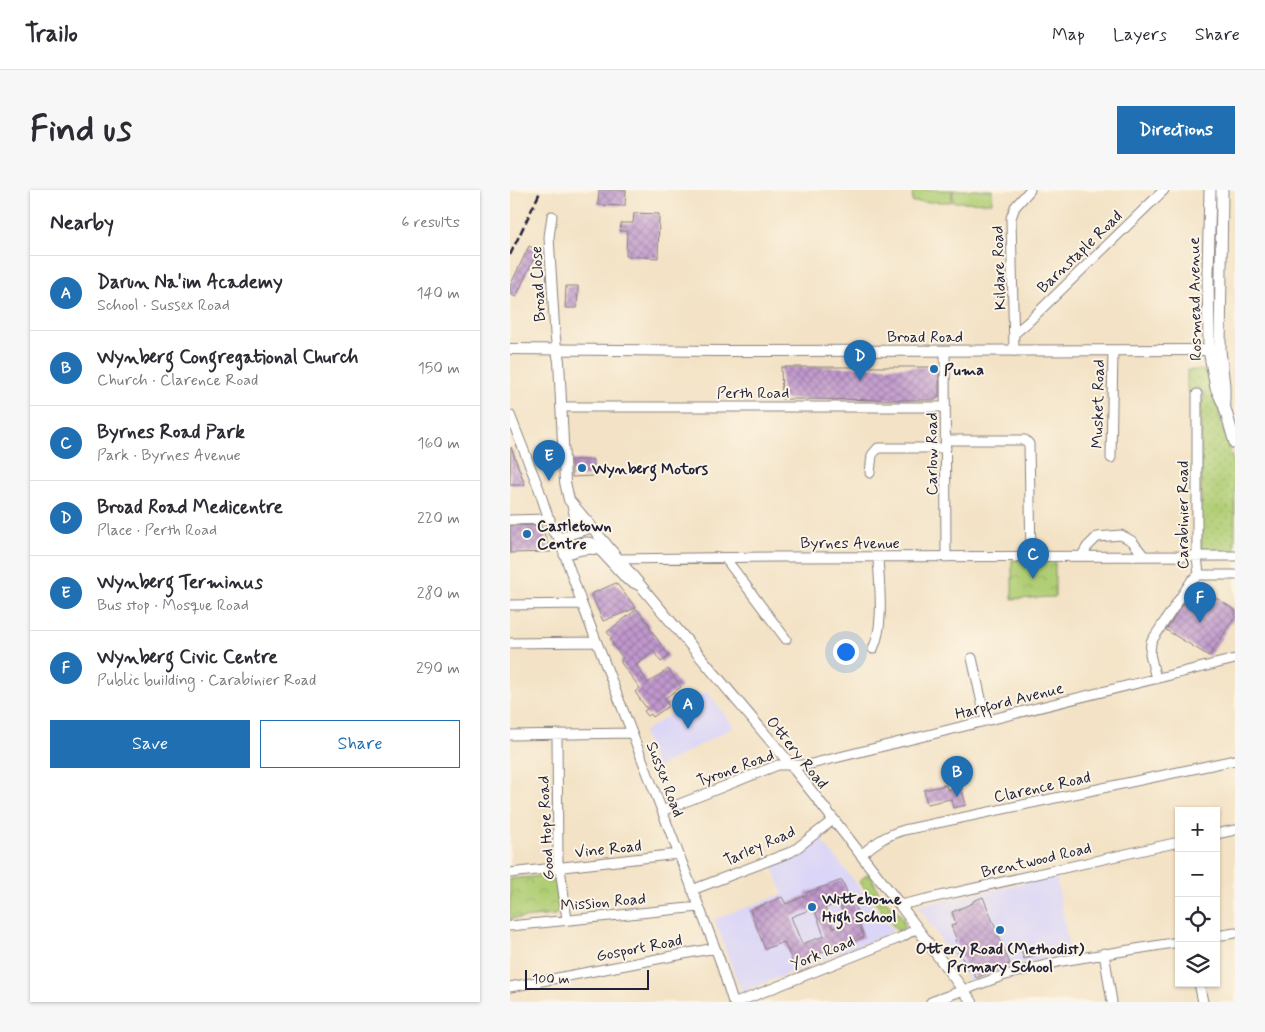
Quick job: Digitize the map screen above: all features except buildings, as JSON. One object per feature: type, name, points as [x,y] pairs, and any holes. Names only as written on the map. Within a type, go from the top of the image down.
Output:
[{"type":"main road","name":"Rosmead Avenue","points":[[1210,190],[1208,273],[1216,388],[1224,405],[1235,443]]},
{"type":"main road","name":"Rosmead Avenue","points":[[1214,350],[1222,190]]},
{"type":"street","name":"Kildare Road","points":[[1014,351],[1011,218],[1015,206],[1030,190]]},
{"type":"street","name":"Barnstaple Road","points":[[1015,333],[1164,190]]},
{"type":"street","name":"Broad Close","points":[[552,216],[549,237],[554,334],[557,351]]},
{"type":"street","name":"Broad Road","points":[[510,349],[557,351],[1214,350]]},
{"type":"street","name":"Musket Road","points":[[1111,458],[1113,350]]},
{"type":"street","points":[[557,351],[565,482],[567,494],[572,504],[575,524],[572,532],[563,536]]},
{"type":"street","name":"Carlow Road","points":[[945,351],[946,557]]},
{"type":"street","name":"Carabinier Road","points":[[1156,679],[1150,654],[1151,642],[1192,580],[1199,575],[1197,556],[1197,394]]},
{"type":"street","name":"Perth Road","points":[[561,407],[945,407]]},
{"type":"street","name":"Sussex Road","points":[[510,415],[554,532],[563,536],[563,552],[715,948],[733,1002]]},
{"type":"street","points":[[870,474],[872,455],[878,448],[1025,440],[1029,444],[1031,557]]},
{"type":"street","name":"Ottery Road","points":[[572,504],[790,765],[900,905],[972,1002]]},
{"type":"street","points":[[510,520],[550,519]]},
{"type":"street","points":[[563,536],[591,528]]},
{"type":"street","points":[[1082,556],[1086,547],[1097,537],[1113,535],[1128,538],[1144,556]]},
{"type":"street","points":[[563,552],[578,543],[590,542],[602,551],[627,580],[640,586]]},
{"type":"street","name":"Byrnes Avenue","points":[[618,559],[1235,556]]},
{"type":"street","points":[[873,649],[880,622],[878,557]]},
{"type":"street","points":[[725,558],[786,639]]},
{"type":"street","points":[[1199,575],[1235,575]]},
{"type":"street","points":[[510,605],[582,604]]},
{"type":"street","points":[[510,643],[596,642]]},
{"type":"street","points":[[972,658],[986,721]]},
{"type":"street","name":"Harpford Avenue","points":[[790,765],[807,765],[1235,659]]},
{"type":"street","points":[[510,735],[632,733]]},
{"type":"street","name":"Good Hope Road","points":[[557,734],[558,864],[567,920]]},
{"type":"street","name":"Clarence Road","points":[[861,855],[880,839],[904,830],[1235,760]]},
{"type":"street","name":"Tyrone Road","points":[[662,812],[778,765],[790,765]]},
{"type":"street","name":"Tarley Road","points":[[692,890],[797,848],[834,820]]},
{"type":"street","points":[[1220,833],[1235,830]]},
{"type":"street","name":"Brentwood Road","points":[[900,905],[1175,843]]},
{"type":"street","name":"Vine Road","points":[[510,873],[678,854]]},
{"type":"street","name":"Mission Road","points":[[510,926],[699,907]]},
{"type":"street","name":"York Road","points":[[738,1002],[900,937],[917,928]]},
{"type":"street","points":[[1220,935],[1235,933]]},
{"type":"street","points":[[931,1002],[1002,976],[1078,957],[1175,943]]},
{"type":"street","name":"Gosport Road","points":[[510,987],[715,948]]},
{"type":"street","points":[[1104,953],[1112,1002]]},
{"type":"street","points":[[1200,987],[1203,1002]]},
{"type":"shaded area","points":[[707,691],[734,727],[657,768],[643,732]]},
{"type":"shaded area","name":"Wittebome High School","points":[[819,837],[894,931],[742,992],[714,919],[783,894],[772,865],[798,855]]},
{"type":"shaded area","name":"Ottery Road (Methodist) Primary School","points":[[1056,876],[1070,953],[1002,969],[969,981],[918,906]]},
{"type":"green space","points":[[913,190],[952,190],[951,202],[912,202]]},
{"type":"green space","points":[[953,190],[992,190],[992,203],[953,202]]},
{"type":"green space","points":[[1187,370],[1202,370],[1208,375],[1235,469],[1235,551],[1205,552],[1201,548],[1201,403],[1204,394],[1197,388],[1187,393]]},
{"type":"green space","points":[[1012,560],[1055,560],[1055,597],[1012,599]]},
{"type":"green space","points":[[869,873],[880,895],[896,910],[904,922],[904,927],[898,932],[859,881]]},
{"type":"green space","points":[[552,875],[556,877],[559,908],[555,915],[510,919],[510,879]]},
{"type":"railway","points":[[510,255],[541,190]]},
{"type":"place","name":"Puma","points":[[934,369]]},
{"type":"place","name":"Broad Road Medicentre","points":[[860,381]]},
{"type":"place","name":"Wynberg Motors","points":[[582,468]]},
{"type":"place","name":"Wynberg Terminus","points":[[549,481]]},
{"type":"place","name":"Castletown Centre","points":[[527,534]]},
{"type":"place","name":"Byrnes Road Park","points":[[1033,579]]},
{"type":"place","name":"Wynberg Civic Centre","points":[[1200,623]]},
{"type":"place","name":"Darun Na'im Academy","points":[[688,729]]},
{"type":"place","name":"Wynberg Congregational Church","points":[[957,797]]},
{"type":"place","name":"Wittebome High School","points":[[812,907]]},
{"type":"place","name":"Ottery Road (Methodist) Primary School","points":[[1000,930]]}]
